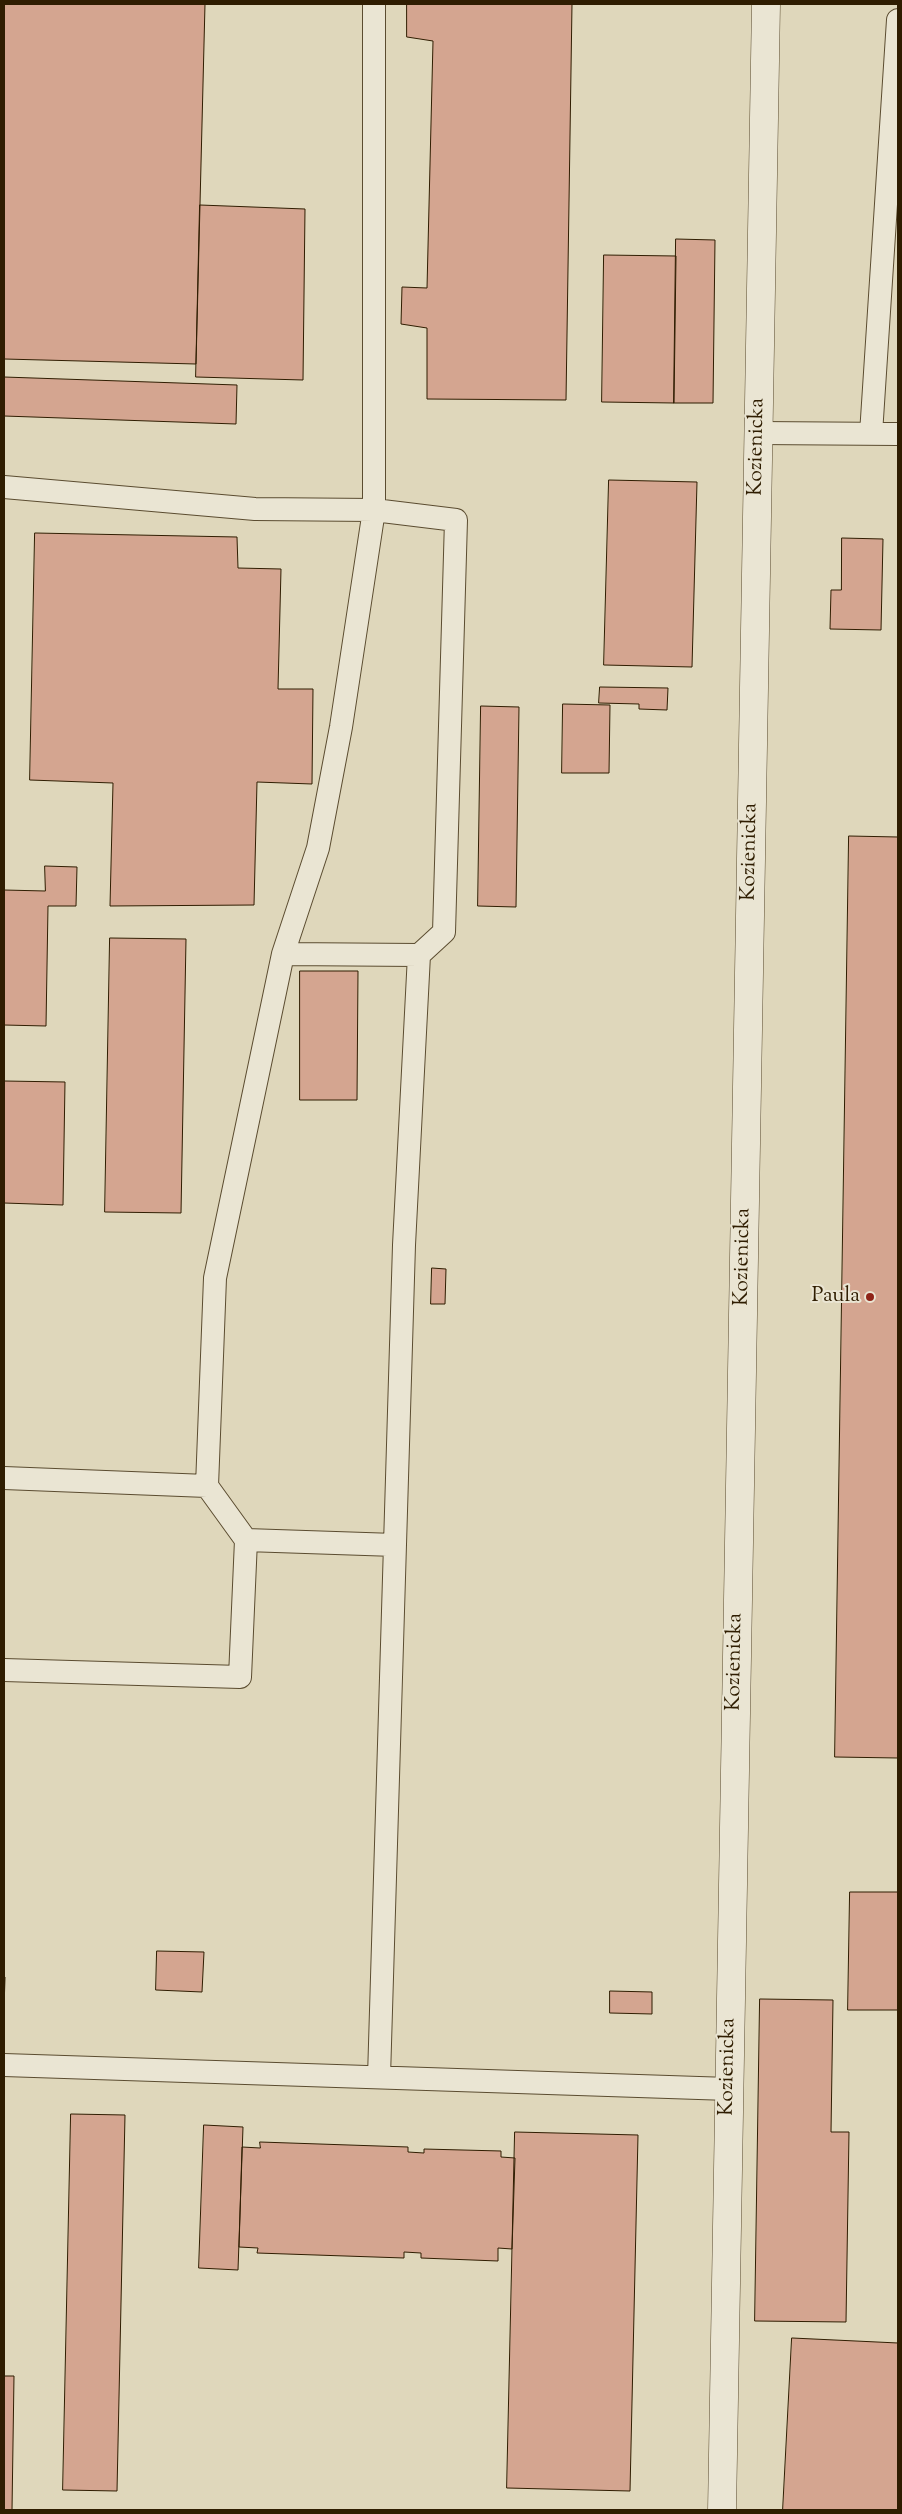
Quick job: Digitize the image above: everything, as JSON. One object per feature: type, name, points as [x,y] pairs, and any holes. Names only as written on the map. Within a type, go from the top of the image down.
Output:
[{"type":"street","name":"Kozienicka","points":[[722,2510],[766,4]]},
{"type":"lane","points":[[4,1670],[240,1677],[246,1540],[207,1486],[215,1278],[283,954],[318,848],[341,727],[374,510],[374,4]]},
{"type":"lane","points":[[872,434],[898,20]]},
{"type":"lane","points":[[758,433],[898,434]]},
{"type":"lane","points":[[4,487],[255,509],[374,510],[456,520],[444,932],[419,955],[283,954]]},
{"type":"lane","points":[[379,2077],[404,1245],[419,955]]},
{"type":"lane","points":[[4,1478],[207,1486]]},
{"type":"lane","points":[[246,1540],[395,1545]]},
{"type":"lane","points":[[4,2064],[729,2089]]},
{"type":"building","points":[[4,4],[205,4],[196,364],[4,359]]},
{"type":"building","points":[[407,4],[572,4],[566,400],[427,399],[427,328],[401,324],[402,287],[427,288],[433,41],[407,37]]},
{"type":"building","points":[[200,205],[305,209],[303,380],[196,377]]},
{"type":"building","points":[[676,239],[715,240],[713,403],[674,403]]},
{"type":"building","points":[[604,255],[676,256],[674,403],[602,402]]},
{"type":"building","points":[[4,377],[237,385],[236,424],[4,416]]},
{"type":"building","points":[[609,480],[697,482],[692,667],[604,665]]},
{"type":"building","points":[[35,533],[237,537],[238,568],[281,569],[278,689],[313,689],[312,784],[257,782],[254,905],[110,906],[113,783],[30,780]]},
{"type":"building","points":[[842,538],[883,539],[881,630],[830,629],[831,590],[841,590]]},
{"type":"building","points":[[600,687],[668,688],[667,710],[639,709],[639,704],[599,703]]},
{"type":"building","points":[[563,704],[610,705],[609,773],[562,773]]},
{"type":"building","points":[[481,706],[519,707],[516,907],[478,906]]},
{"type":"building","name":"Paula","points":[[849,836],[898,837],[898,1758],[835,1757]]},
{"type":"building","points":[[45,866],[77,867],[76,906],[48,906],[46,1026],[4,1025],[4,890],[45,891]]},
{"type":"building","points":[[110,938],[186,939],[181,1213],[105,1212]]},
{"type":"building","points":[[300,971],[358,971],[357,1100],[300,1100]]},
{"type":"building","points":[[4,1081],[65,1082],[63,1205],[4,1203]]},
{"type":"building","points":[[432,1268],[446,1269],[445,1304],[431,1304]]},
{"type":"building","points":[[850,1892],[898,1892],[898,2010],[848,2010]]},
{"type":"building","points":[[157,1951],[204,1952],[202,1992],[156,1990]]},
{"type":"building","points":[[4,1977],[5,1977],[4,2009]]},
{"type":"building","points":[[610,1991],[652,1992],[652,2014],[610,2013]]},
{"type":"building","points":[[760,1999],[833,2000],[831,2132],[849,2132],[846,2322],[755,2321]]},
{"type":"building","points":[[71,2114],[125,2115],[117,2491],[63,2490]]},
{"type":"building","points":[[204,2125],[243,2127],[238,2270],[199,2268]]},
{"type":"building","points":[[515,2132],[638,2135],[630,2491],[507,2488]]},
{"type":"building","points":[[260,2142],[408,2147],[408,2152],[424,2153],[424,2149],[501,2151],[501,2157],[515,2158],[512,2249],[498,2248],[498,2261],[421,2258],[421,2253],[404,2252],[404,2258],[257,2253],[258,2248],[239,2247],[242,2147],[260,2148]]},
{"type":"building","points":[[792,2338],[898,2343],[898,2510],[783,2510]]},
{"type":"building","points":[[4,2376],[14,2376],[12,2510],[4,2510]]},
{"type":"place","name":"Paula","points":[[870,1297]]}]
